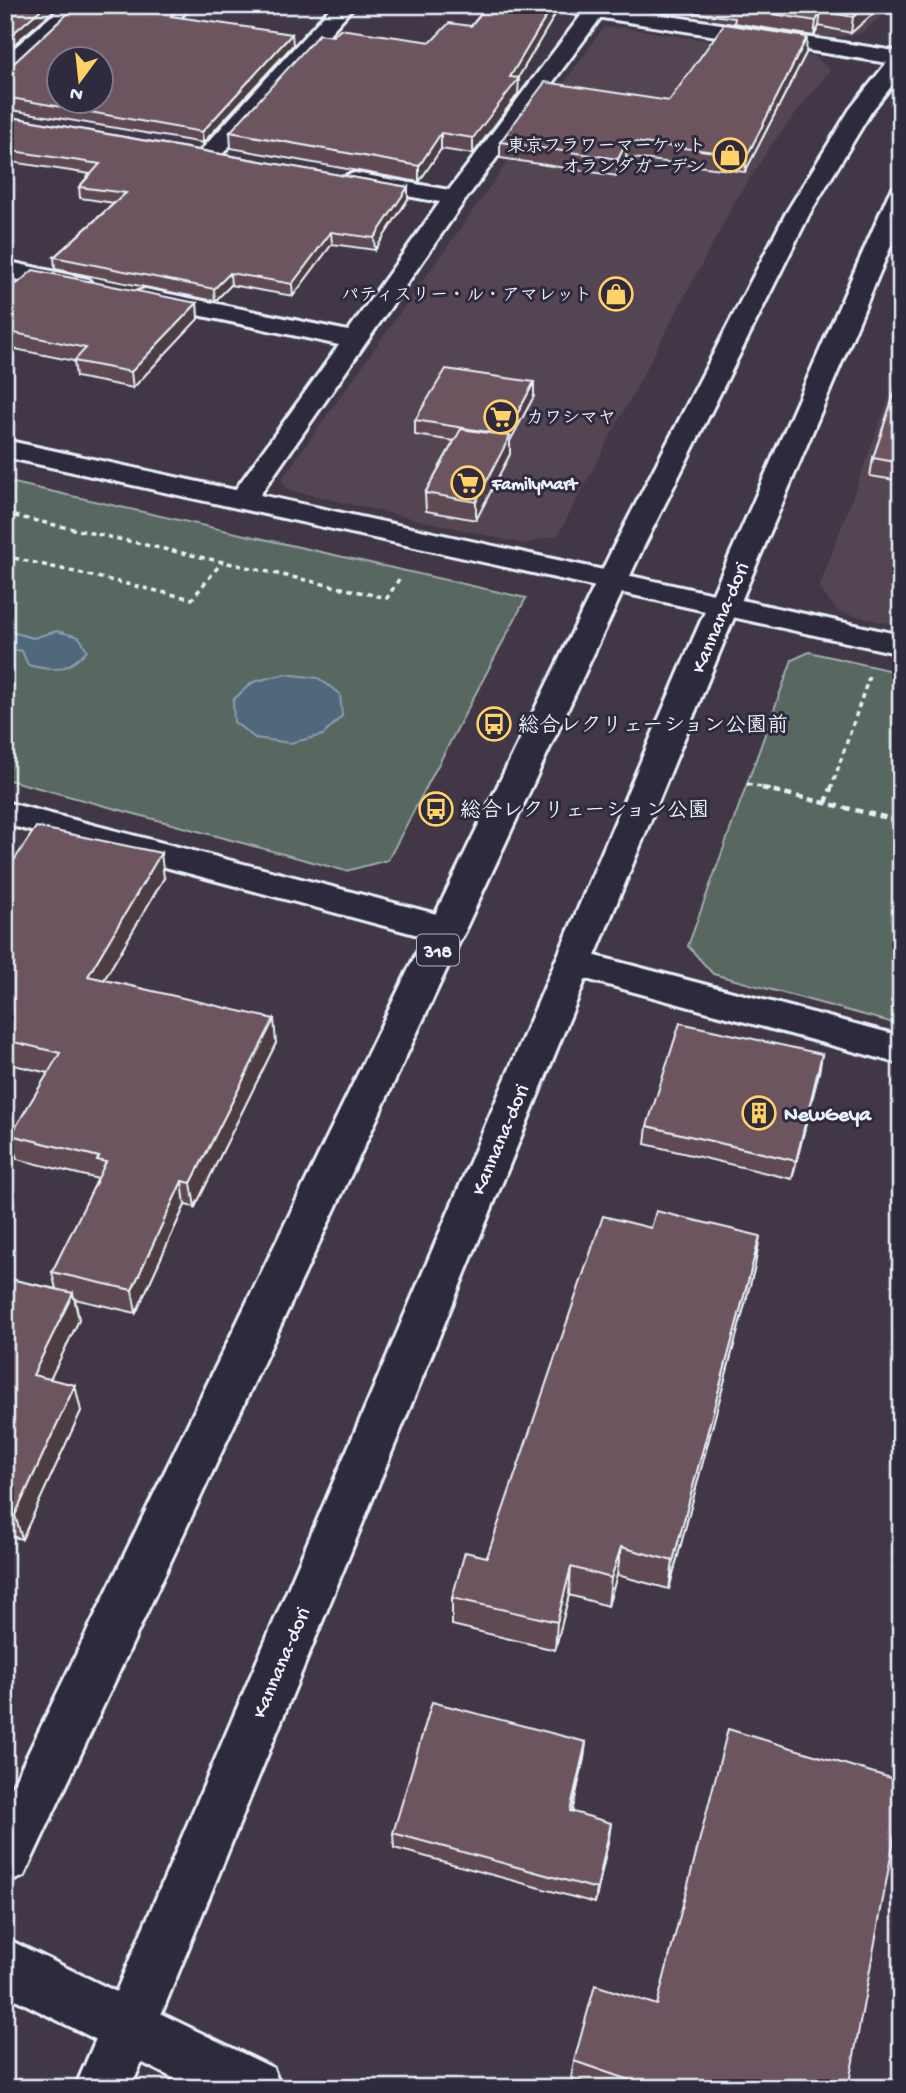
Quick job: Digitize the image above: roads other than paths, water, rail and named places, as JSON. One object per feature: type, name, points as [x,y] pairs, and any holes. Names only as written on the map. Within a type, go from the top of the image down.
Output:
[{"type":"street","points":[[5,68],[77,5]]},
{"type":"street","points":[[210,154],[345,5]]},
{"type":"street","points":[[558,5],[598,8],[901,60]]},
{"type":"street","points":[[242,501],[455,198],[598,8]]},
{"type":"street","name":"318","points":[[5,1858],[612,583],[798,213],[861,109],[901,60]]},
{"type":"street","points":[[183,149],[237,159]]},
{"type":"street","points":[[333,176],[455,198]]},
{"type":"street","name":"Kannana-dori","points":[[103,2088],[722,608],[901,193]]},
{"type":"street","points":[[5,269],[99,288]]},
{"type":"street","points":[[126,294],[355,340]]},
{"type":"street","points":[[5,448],[722,608],[901,645]]},
{"type":"street","points":[[7,817],[448,930]]},
{"type":"street","points":[[573,963],[901,1050]]},
{"type":"street","points":[[5,1965],[253,2088]]},
{"type":"water","points":[[5,621],[12,632],[33,638],[57,631],[79,637],[87,650],[74,663],[60,668],[46,669],[28,665],[22,651],[5,648]]},
{"type":"water","points":[[285,674],[318,678],[340,694],[342,716],[323,735],[290,743],[255,738],[234,722],[233,700],[253,682]]},
{"type":"place","name":"東京フラワーマーケット オランダガーデン","points":[[730,155]]},
{"type":"place","name":"パティスリー・ル・アマレット","points":[[616,294]]},
{"type":"place","name":"カワシマヤ","points":[[501,417]]},
{"type":"place","name":"FamilyMart","points":[[468,483]]},
{"type":"place","name":"総合レクリェーション公園前","points":[[494,724]]},
{"type":"place","name":"総合レクリェーション公園","points":[[436,809]]},
{"type":"place","name":"NewGeya","points":[[759,1113]]}]
